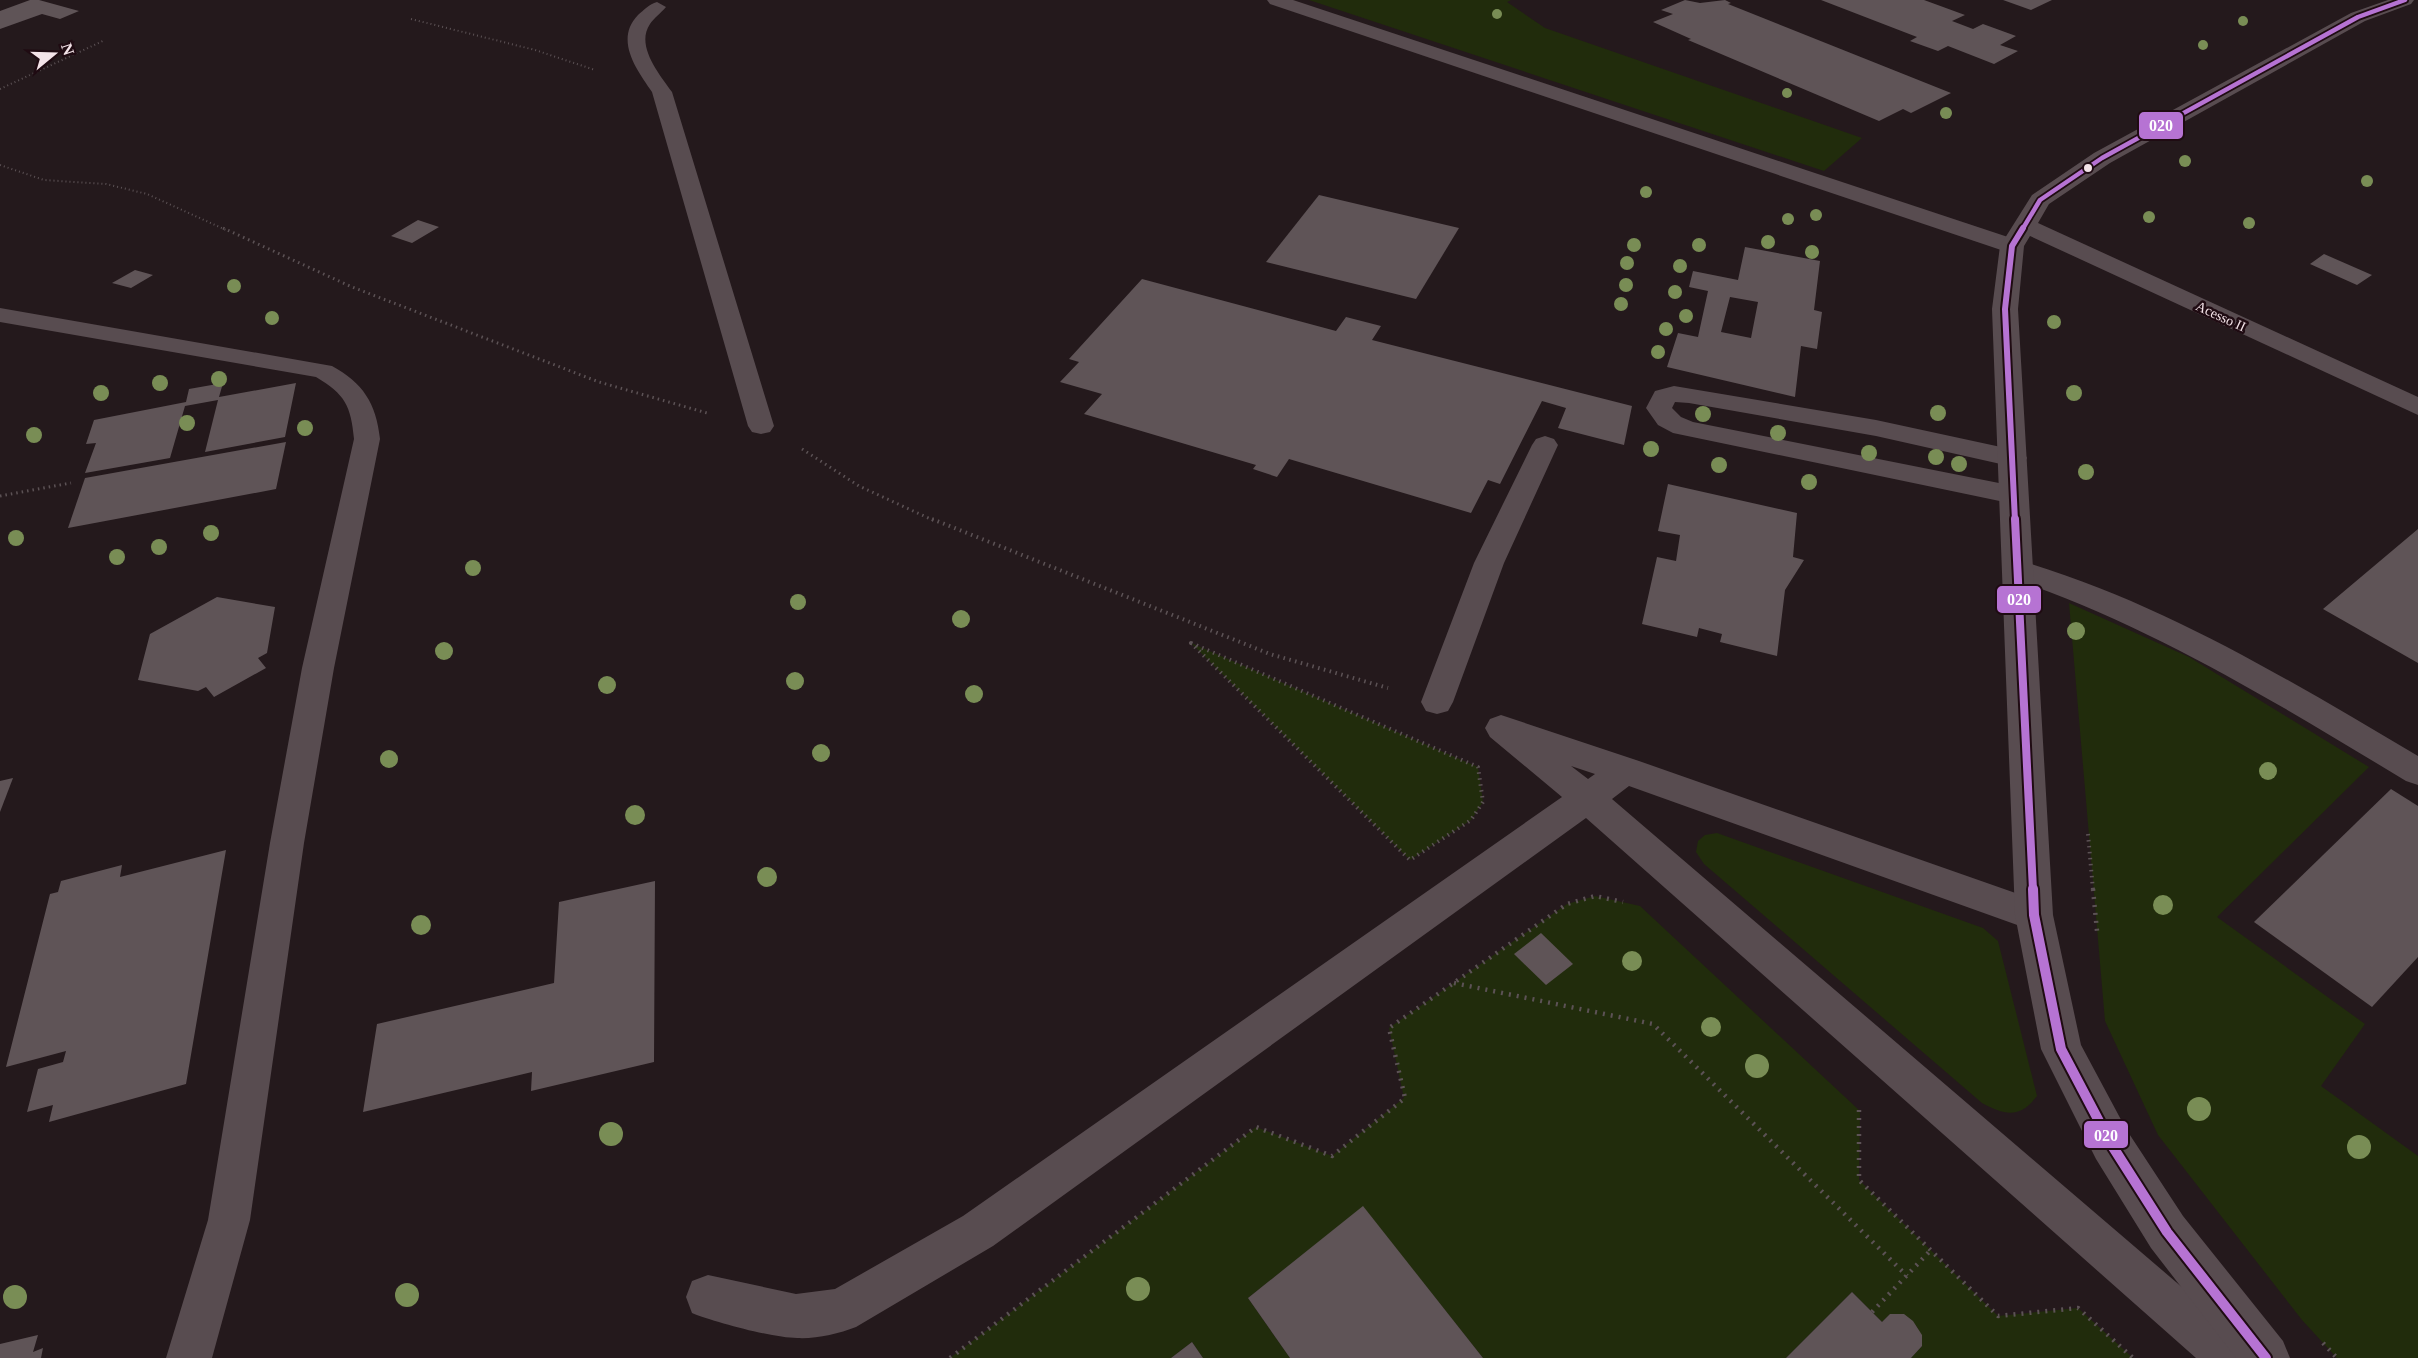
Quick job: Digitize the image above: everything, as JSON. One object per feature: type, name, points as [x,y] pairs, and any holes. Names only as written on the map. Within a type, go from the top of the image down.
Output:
[{"type":"street","points":[[2266,1358],[2167,1232],[2111,1144],[2061,1049],[2034,915],[2005,309],[2018,235],[2040,200],[2102,158],[2358,17],[2405,0]]},
{"type":"street","name":"Acesso II","points":[[2018,235],[2418,407]]},
{"type":"lane","points":[[1276,0],[2018,235]]},
{"type":"lane","points":[[657,8],[640,25],[637,38],[639,57],[662,92],[761,426]]},
{"type":"lane","points":[[0,315],[323,371],[346,383],[364,411],[367,439],[318,668],[287,843],[230,1220],[189,1358]]},
{"type":"lane","points":[[2013,458],[1876,428],[1689,395],[1674,394],[1664,397],[1659,408],[1664,418],[1677,426],[1701,432],[2014,495]]},
{"type":"lane","points":[[1437,702],[1489,563],[1545,445]]},
{"type":"lane","points":[[2018,570],[2068,585],[2182,634],[2418,772]]},
{"type":"lane","points":[[2034,915],[1627,770],[1501,728],[1587,798],[2230,1358]]},
{"type":"lane","points":[[708,1297],[796,1316],[840,1311],[978,1231],[1627,770]]},
{"type":"path","points":[[411,19],[535,50],[662,92]]},
{"type":"path","points":[[0,89],[105,40]]},
{"type":"path","points":[[0,165],[44,180],[106,184],[147,194],[352,287],[599,382],[761,426],[796,444],[859,486],[933,520],[1270,654],[1437,702]]},
{"type":"path","points":[[0,496],[71,483]]},
{"type":"path","points":[[1191,643],[1478,767],[1483,802],[1471,820],[1410,860],[1191,643]]},
{"type":"path","points":[[2087,822],[2098,939]]},
{"type":"path","points":[[950,1358],[1256,1127],[1332,1156],[1405,1098],[1389,1028],[1567,904],[1595,896],[1628,903]]},
{"type":"path","points":[[1453,983],[1653,1024],[1907,1276]]},
{"type":"path","points":[[1852,1103],[1860,1111],[1859,1180],[1998,1316],[2078,1308],[2133,1358]]},
{"type":"path","points":[[1872,1312],[1930,1251]]},
{"type":"path","points":[[2316,1335],[2337,1358]]},
{"type":"green space","points":[[1309,0],[1511,0],[1507,2],[1545,28],[1862,138],[1824,171]]},
{"type":"green space","points":[[2069,603],[2189,657],[2369,767],[2217,917],[2365,1024],[2321,1086],[2418,1156],[2418,1358],[2337,1358],[2302,1320],[2158,1135],[2105,1021]]},
{"type":"green space","points":[[1191,643],[1478,767],[1483,802],[1471,820],[1410,860]]},
{"type":"green space","points":[[1717,833],[1983,928],[1998,941],[2037,1096],[2025,1108],[2012,1113],[1982,1103],[1704,864],[1696,852],[1698,841],[1705,835]]},
{"type":"green space","points":[[1595,896],[1640,906],[1860,1111],[1859,1180],[1998,1316],[2078,1308],[2133,1358],[1911,1358],[1922,1346],[1917,1327],[1909,1319],[1890,1314],[1882,1322],[1852,1292],[1786,1358],[1483,1358],[1363,1207],[1248,1298],[1290,1358],[1203,1358],[1192,1342],[1171,1358],[950,1358],[1256,1127],[1332,1156],[1404,1098],[1389,1028],[1567,904]]},
{"type":"building","points":[[30,0],[39,0],[79,11],[60,19],[42,14],[0,29],[0,11]]},
{"type":"building","points":[[1685,0],[1700,3],[1725,0],[1731,3],[1728,4],[1951,93],[1911,113],[1903,109],[1879,121],[1688,40],[1691,39],[1653,22],[1673,14],[1661,10]]},
{"type":"building","points":[[1821,0],[1924,0],[1965,15],[1952,21],[1973,29],[1983,24],[2016,36],[2000,45],[2018,51],[1994,64],[1948,46],[1938,51],[1910,41],[1917,37]]},
{"type":"building","points":[[2003,0],[2052,0],[2031,10]]},
{"type":"building","points":[[1319,195],[1459,228],[1416,299],[1266,262]]},
{"type":"building","points":[[418,220],[439,227],[412,243],[391,236]]},
{"type":"building","points":[[1745,247],[1820,261],[1814,310],[1822,312],[1817,349],[1801,346],[1795,397],[1667,367],[1678,333],[1698,337],[1708,291],[1689,287],[1693,271],[1738,280]],"holes":[[[1730,297],[1758,302],[1751,338],[1721,332]]]},
{"type":"building","points":[[2324,254],[2372,275],[2357,285],[2310,264]]},
{"type":"building","points":[[135,270],[153,275],[131,288],[112,283]]},
{"type":"building","points":[[1142,279],[1336,331],[1346,317],[1381,326],[1372,340],[1632,406],[1624,445],[1558,428],[1566,408],[1542,401],[1500,484],[1488,480],[1471,513],[1289,459],[1277,477],[1253,469],[1256,465],[1084,414],[1102,394],[1060,382],[1079,362],[1069,359]]},
{"type":"building","points":[[223,383],[219,397],[296,383],[285,437],[205,452],[218,400],[185,406],[170,458],[85,473],[96,443],[86,444],[94,420],[186,402],[189,389]]},
{"type":"building","points":[[286,442],[276,489],[68,528],[85,478]]},
{"type":"building","points":[[1668,484],[1797,513],[1793,557],[1804,560],[1785,590],[1777,656],[1720,642],[1722,634],[1699,628],[1697,637],[1642,624],[1657,557],[1676,561],[1680,535],[1658,531]]},
{"type":"building","points":[[2418,529],[2418,663],[2323,609]]},
{"type":"building","points":[[217,597],[275,607],[267,653],[258,658],[266,668],[214,697],[206,687],[198,691],[138,680],[150,634]]},
{"type":"building","points":[[13,778],[0,812],[0,781]]},
{"type":"building","points":[[2391,789],[2418,806],[2418,957],[2372,1007],[2254,922]]},
{"type":"building","points":[[226,850],[186,1084],[49,1122],[53,1105],[27,1112],[38,1069],[63,1062],[66,1051],[6,1067],[50,894],[58,892],[61,881],[122,865],[120,877]]},
{"type":"building","points":[[655,881],[654,1062],[531,1091],[532,1072],[363,1112],[377,1024],[554,983],[559,902]]},
{"type":"building","points":[[1541,933],[1573,964],[1546,985],[1514,954]]},
{"type":"building","points":[[1363,1206],[1483,1358],[1290,1358],[1248,1298]]},
{"type":"building","points":[[1852,1292],[1882,1322],[1890,1314],[1904,1314],[1913,1321],[1922,1335],[1922,1346],[1911,1358],[1786,1358]]},
{"type":"building","points":[[38,1335],[33,1352],[43,1348],[41,1358],[0,1358],[0,1344]]},
{"type":"building","points":[[1192,1342],[1203,1358],[1171,1358]]},
{"type":"transit line","name":"020","points":[[2266,1358],[2167,1232],[2111,1144],[2061,1049],[2034,915],[2005,309],[2012,246],[2040,200],[2102,158],[2358,17],[2405,0]]}]
